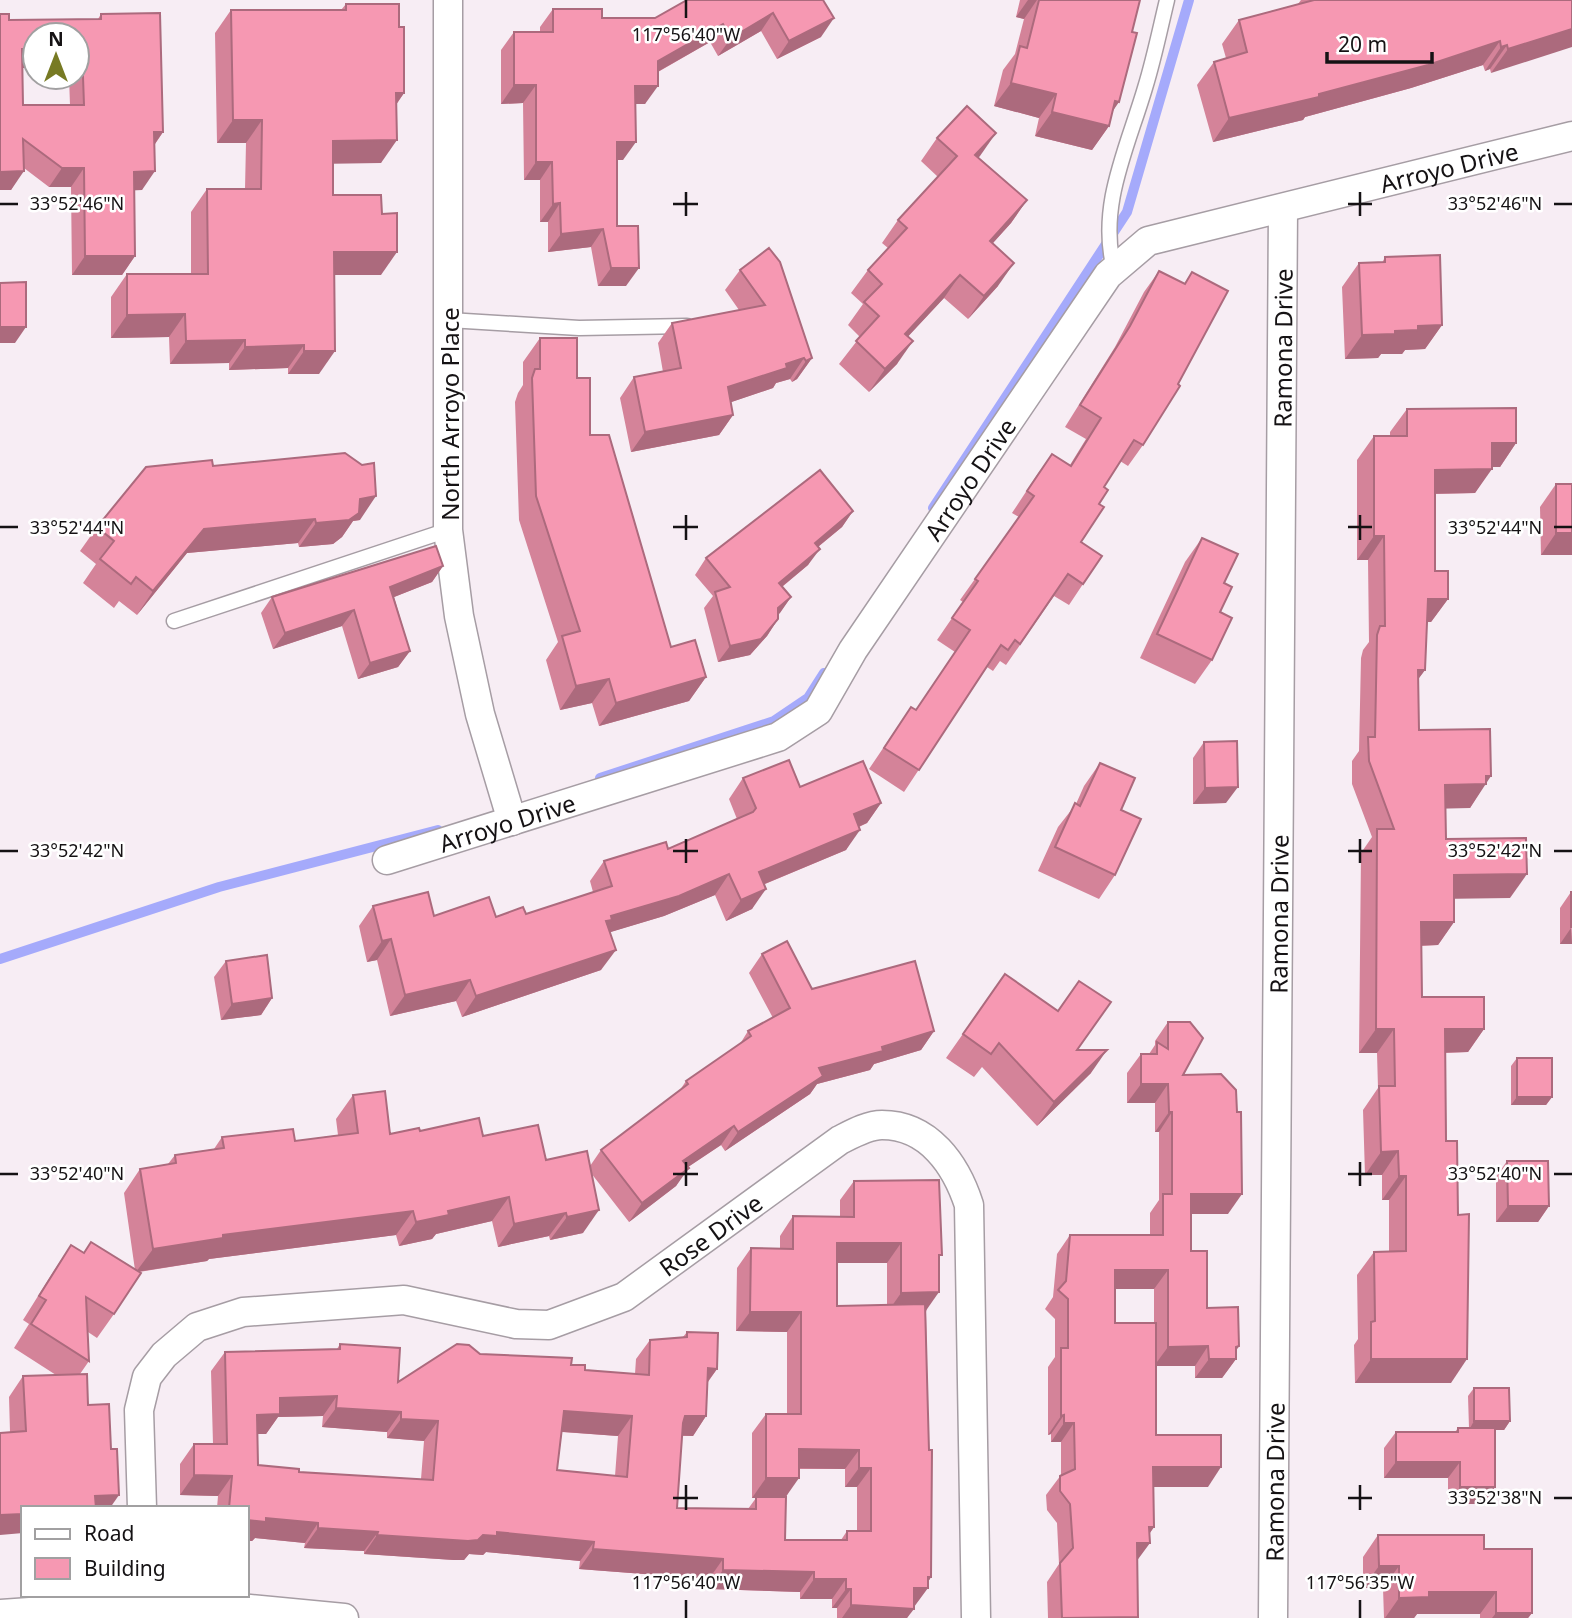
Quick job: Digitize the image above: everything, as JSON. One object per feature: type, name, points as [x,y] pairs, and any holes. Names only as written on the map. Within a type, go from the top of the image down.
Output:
[{"type":"street","name":"North Arroyo Place","points":[[448,0],[448,530],[459,616],[480,714],[512,821]]},
{"type":"street","name":"Arroyo Drive","points":[[387,860],[778,737],[818,711],[853,650],[1114,270],[1148,241],[1572,136]]},
{"type":"street","name":"Ramona Drive","points":[[1273,1618],[1283,209]]},
{"type":"street","name":"Rose Drive","points":[[142,1506],[139,1410],[147,1377],[164,1354],[197,1327],[243,1312],[404,1300],[516,1324],[548,1325],[624,1297],[840,1140],[881,1125],[908,1130],[933,1143],[962,1182],[969,1205],[976,1618]]},
{"type":"street","points":[[0,1614],[145,1606],[220,1606],[344,1618]]},
{"type":"lane","points":[[1114,270],[1108,240],[1110,201],[1146,86],[1167,0]]},
{"type":"lane","points":[[449,320],[579,328],[687,326]]},
{"type":"lane","points":[[174,621],[448,530]]},
{"type":"building","points":[[687,0],[823,0],[834,18],[789,41],[773,13],[731,38],[723,24],[658,61],[658,86],[635,86],[636,142],[617,142],[617,226],[638,226],[639,268],[611,268],[603,229],[561,234],[560,203],[553,204],[552,162],[536,162],[536,85],[514,85],[514,32],[553,32],[553,9],[602,9],[602,18],[655,18]]},
{"type":"building","points":[[1039,0],[1140,0],[1132,32],[1137,33],[1119,102],[1115,101],[1109,126],[1052,112],[1056,94],[1011,83],[1020,46],[1027,48]]},
{"type":"building","points":[[1314,0],[1572,0],[1572,29],[1508,49],[1507,45],[1501,47],[1500,41],[1428,65],[1319,94],[1319,97],[1229,118],[1214,62],[1247,52],[1239,20]]},
{"type":"building","points":[[346,4],[399,4],[399,27],[404,27],[404,93],[396,93],[397,140],[333,141],[333,195],[381,195],[382,214],[397,213],[397,252],[334,252],[335,351],[304,351],[304,345],[245,347],[245,340],[186,341],[185,314],[127,315],[127,274],[208,274],[207,189],[261,189],[262,120],[233,120],[231,10],[346,10]]},
{"type":"building","points":[[160,13],[163,132],[154,132],[155,171],[134,172],[135,256],[85,256],[84,168],[62,168],[23,139],[24,171],[0,172],[0,14],[9,14],[9,20],[101,19],[101,14]]},
{"type":"building","points":[[967,106],[996,133],[975,155],[1027,200],[990,241],[1014,263],[984,296],[960,275],[905,334],[913,341],[885,369],[856,341],[879,316],[864,302],[882,284],[868,270],[907,228],[898,220],[957,156],[937,138]]},
{"type":"building","points":[[769,248],[780,262],[812,358],[786,364],[787,368],[728,387],[733,415],[645,432],[634,377],[681,368],[672,323],[765,305],[740,270]]},
{"type":"building","points":[[1440,255],[1442,325],[1418,326],[1418,330],[1395,331],[1395,334],[1362,335],[1359,263],[1385,262],[1385,257]]},
{"type":"building","points":[[1159,271],[1185,284],[1192,272],[1228,291],[1178,384],[1180,386],[1143,445],[1134,440],[1104,487],[1108,490],[1099,504],[1104,507],[1081,542],[1102,556],[1083,584],[1068,574],[1020,644],[1015,640],[1008,650],[1001,645],[919,770],[884,748],[911,707],[916,710],[970,630],[952,618],[978,581],[975,579],[1034,496],[1027,491],[1052,454],[1071,466],[1101,418],[1080,405],[1130,326]]},
{"type":"building","points":[[26,282],[26,327],[0,327],[0,283]]},
{"type":"building","points":[[540,338],[577,338],[577,378],[590,378],[590,435],[609,435],[671,647],[695,640],[706,677],[616,703],[609,679],[576,686],[562,636],[580,631],[536,496],[532,378],[535,369],[540,369]]},
{"type":"building","points":[[1516,408],[1516,443],[1492,443],[1492,469],[1435,470],[1435,571],[1448,571],[1448,599],[1428,599],[1425,670],[1418,670],[1419,730],[1490,729],[1491,776],[1486,776],[1486,784],[1445,785],[1446,839],[1526,838],[1527,874],[1454,875],[1454,922],[1421,922],[1422,997],[1484,997],[1484,1029],[1445,1029],[1446,1141],[1457,1141],[1458,1215],[1469,1214],[1467,1359],[1371,1359],[1371,1322],[1375,1321],[1374,1252],[1406,1251],[1406,1176],[1399,1176],[1398,1151],[1381,1152],[1379,1086],[1395,1086],[1394,1029],[1376,1029],[1377,829],[1394,829],[1369,761],[1368,737],[1375,737],[1377,635],[1380,626],[1385,626],[1384,536],[1374,536],[1374,436],[1407,436],[1407,409]]},
{"type":"building","points":[[345,453],[362,465],[374,463],[376,496],[360,499],[359,513],[349,520],[316,523],[315,519],[204,529],[153,591],[136,577],[131,584],[100,559],[114,541],[97,527],[146,467],[212,460],[213,466]]},
{"type":"building","points":[[820,470],[853,511],[815,543],[820,549],[779,583],[791,597],[778,608],[778,619],[761,639],[730,646],[715,592],[730,587],[706,558]]},
{"type":"building","points":[[1556,484],[1572,484],[1572,533],[1556,533]]},
{"type":"building","points":[[1202,538],[1238,554],[1224,583],[1232,587],[1220,612],[1232,618],[1212,660],[1157,634]]},
{"type":"building","points":[[436,546],[443,566],[390,587],[410,651],[370,663],[354,610],[285,633],[272,597]]},
{"type":"building","points":[[1237,741],[1238,787],[1205,788],[1204,742]]},
{"type":"building","points":[[789,760],[800,787],[863,761],[881,803],[854,814],[860,830],[759,872],[766,889],[741,900],[729,874],[679,896],[611,916],[612,920],[606,921],[616,950],[476,996],[470,980],[405,995],[391,939],[382,941],[373,906],[428,892],[434,916],[489,897],[496,917],[523,907],[526,914],[612,886],[604,861],[666,842],[668,849],[753,812],[756,808],[743,778]]},
{"type":"building","points":[[1100,763],[1135,778],[1121,810],[1141,819],[1115,875],[1055,847],[1075,803],[1080,806]]},
{"type":"building","points":[[787,941],[812,989],[915,961],[934,1031],[882,1047],[883,1051],[819,1068],[823,1076],[738,1132],[734,1126],[683,1161],[689,1168],[642,1203],[601,1150],[688,1084],[686,1081],[751,1036],[748,1031],[790,1008],[762,954]]},
{"type":"building","points":[[267,955],[272,998],[232,1004],[226,961]]},
{"type":"building","points":[[1005,974],[1058,1011],[1079,981],[1111,1002],[1077,1050],[1107,1050],[1054,1102],[999,1043],[991,1054],[963,1034]]},
{"type":"building","points":[[1168,1022],[1190,1022],[1203,1038],[1183,1075],[1221,1074],[1236,1090],[1237,1112],[1241,1112],[1242,1194],[1191,1194],[1191,1251],[1207,1251],[1207,1308],[1238,1307],[1239,1346],[1236,1347],[1236,1359],[1209,1359],[1208,1346],[1168,1347],[1168,1270],[1115,1270],[1115,1323],[1156,1323],[1156,1435],[1221,1435],[1221,1467],[1153,1467],[1154,1527],[1149,1527],[1150,1543],[1137,1543],[1138,1617],[1062,1618],[1060,1563],[1073,1548],[1070,1504],[1060,1491],[1060,1476],[1075,1469],[1074,1423],[1064,1423],[1064,1415],[1061,1416],[1061,1348],[1068,1348],[1068,1299],[1058,1290],[1066,1281],[1070,1235],[1163,1235],[1163,1194],[1172,1194],[1172,1112],[1169,1112],[1168,1084],[1141,1084],[1141,1054],[1157,1054],[1157,1042],[1168,1049]]},
{"type":"building","points":[[1517,1058],[1552,1058],[1552,1097],[1517,1097]]},
{"type":"building","points":[[385,1091],[390,1134],[419,1128],[420,1131],[479,1118],[483,1136],[538,1125],[546,1160],[587,1151],[599,1210],[567,1217],[566,1213],[514,1224],[509,1197],[448,1211],[449,1215],[416,1222],[413,1211],[223,1235],[223,1238],[153,1249],[140,1169],[176,1163],[175,1155],[224,1148],[222,1137],[293,1129],[295,1141],[358,1133],[353,1095]]},
{"type":"building","points":[[1507,1161],[1548,1161],[1549,1206],[1508,1206]]},
{"type":"building","points":[[939,1180],[942,1255],[939,1255],[939,1292],[901,1293],[901,1243],[837,1243],[837,1306],[925,1304],[929,1450],[932,1450],[931,1577],[928,1577],[928,1588],[914,1588],[914,1609],[851,1605],[851,1589],[846,1589],[846,1579],[814,1579],[814,1572],[723,1570],[723,1559],[593,1549],[594,1542],[497,1532],[497,1536],[483,1535],[478,1540],[468,1541],[377,1535],[378,1532],[318,1528],[318,1523],[266,1518],[266,1522],[248,1520],[248,1506],[229,1506],[232,1476],[194,1475],[194,1444],[227,1444],[225,1352],[340,1349],[340,1344],[400,1348],[398,1382],[457,1344],[469,1345],[480,1354],[572,1358],[571,1365],[585,1365],[585,1370],[649,1375],[650,1340],[687,1337],[687,1332],[718,1333],[717,1369],[708,1368],[706,1416],[685,1416],[683,1423],[677,1508],[756,1509],[756,1497],[786,1497],[785,1540],[847,1540],[847,1531],[871,1531],[871,1468],[859,1468],[859,1450],[799,1449],[799,1478],[766,1478],[766,1414],[801,1414],[801,1312],[750,1312],[751,1248],[793,1249],[793,1216],[854,1217],[854,1181]],"holes":[[[337,1396],[336,1408],[401,1412],[401,1419],[438,1421],[433,1480],[299,1472],[299,1469],[258,1465],[257,1415],[280,1414],[280,1398]],[[564,1411],[632,1416],[627,1477],[557,1470]]]},
{"type":"building","points":[[91,1242],[141,1273],[114,1314],[86,1297],[89,1361],[31,1324],[46,1300],[39,1296],[71,1245],[84,1253]]},
{"type":"building","points":[[87,1374],[88,1405],[109,1404],[111,1449],[117,1449],[119,1495],[95,1496],[96,1506],[21,1506],[21,1514],[0,1515],[0,1433],[26,1431],[23,1376]]},
{"type":"building","points":[[1474,1388],[1509,1388],[1510,1421],[1474,1421]]},
{"type":"building","points":[[1458,1428],[1495,1428],[1495,1487],[1460,1487],[1460,1462],[1396,1462],[1396,1432],[1458,1432]]},
{"type":"building","points":[[1378,1535],[1484,1535],[1484,1549],[1532,1549],[1532,1613],[1496,1613],[1496,1592],[1429,1592],[1429,1597],[1399,1598],[1399,1566],[1379,1566]]},
{"type":"waterway","points":[[933,508],[1127,212],[1189,0]]},
{"type":"waterway","points":[[600,778],[774,721],[808,698],[824,673]]},
{"type":"waterway","points":[[0,959],[219,887],[438,830]]}]
